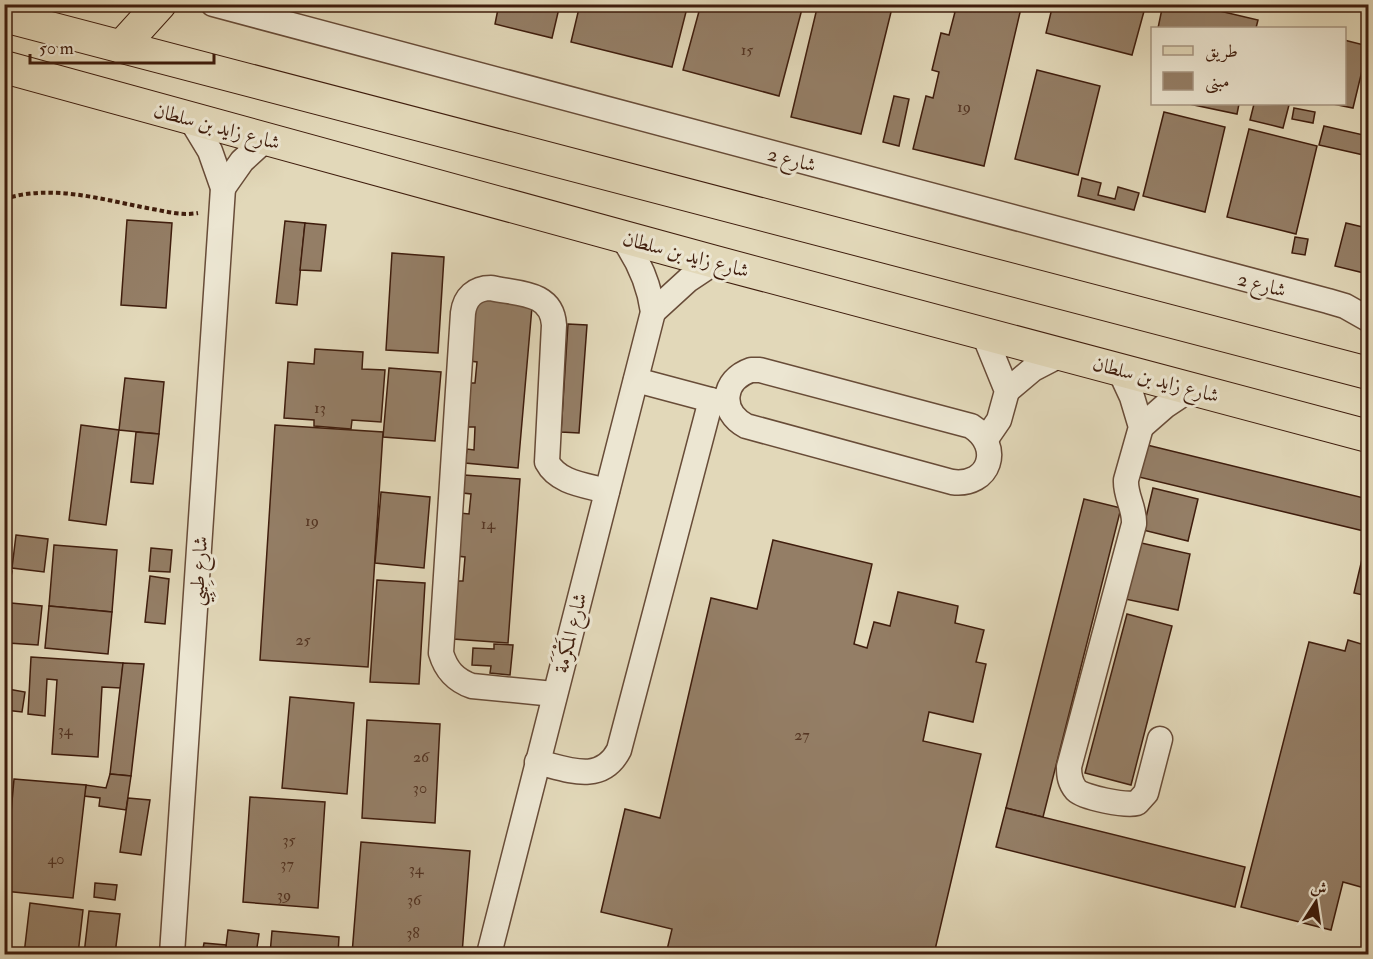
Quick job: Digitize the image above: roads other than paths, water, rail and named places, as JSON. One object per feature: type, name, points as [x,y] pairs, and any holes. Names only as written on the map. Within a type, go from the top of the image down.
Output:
[{"type":"main road","points":[[121,47],[160,4]]},
{"type":"main road","points":[[4,16],[1368,373]]},
{"type":"main road","name":"شارع زايد بن سلطان","points":[[4,67],[715,262],[1368,436]]},
{"type":"main road","points":[[1337,427],[1368,424]]},
{"type":"street","name":"شارع 2","points":[[213,4],[1328,301],[1345,306],[1368,319]]},
{"type":"street","name":"شارع طِيبِي","points":[[172,954],[223,197],[210,151],[190,118]]},
{"type":"street","points":[[223,197],[242,161],[266,139]]},
{"type":"street","name":"شارع المَكْرَمَة","points":[[489,954],[653,312],[640,264],[621,236]]},
{"type":"street","points":[[653,312],[688,280],[715,262]]},
{"type":"street","points":[[554,694],[472,686],[448,670],[441,652],[463,313],[464,306],[472,294],[484,288],[491,288],[536,297],[548,305],[554,325],[547,462],[560,478],[607,491]]},
{"type":"street","points":[[983,332],[1007,391]]},
{"type":"street","points":[[986,439],[999,420],[1007,391],[1033,369],[1062,354]]},
{"type":"street","points":[[1119,369],[1132,397],[1141,427],[1125,488],[1133,510],[1134,524],[1069,767],[1071,783],[1081,794],[1124,804],[1137,803],[1146,793],[1160,739]]},
{"type":"street","points":[[537,762],[595,772],[610,764],[619,750],[719,402],[727,395],[735,379],[742,373],[760,370],[971,426],[980,431],[986,439],[989,458],[986,468],[979,476],[961,483],[746,426],[719,402],[636,380]]},
{"type":"street","points":[[1141,427],[1165,406],[1192,388]]}]
